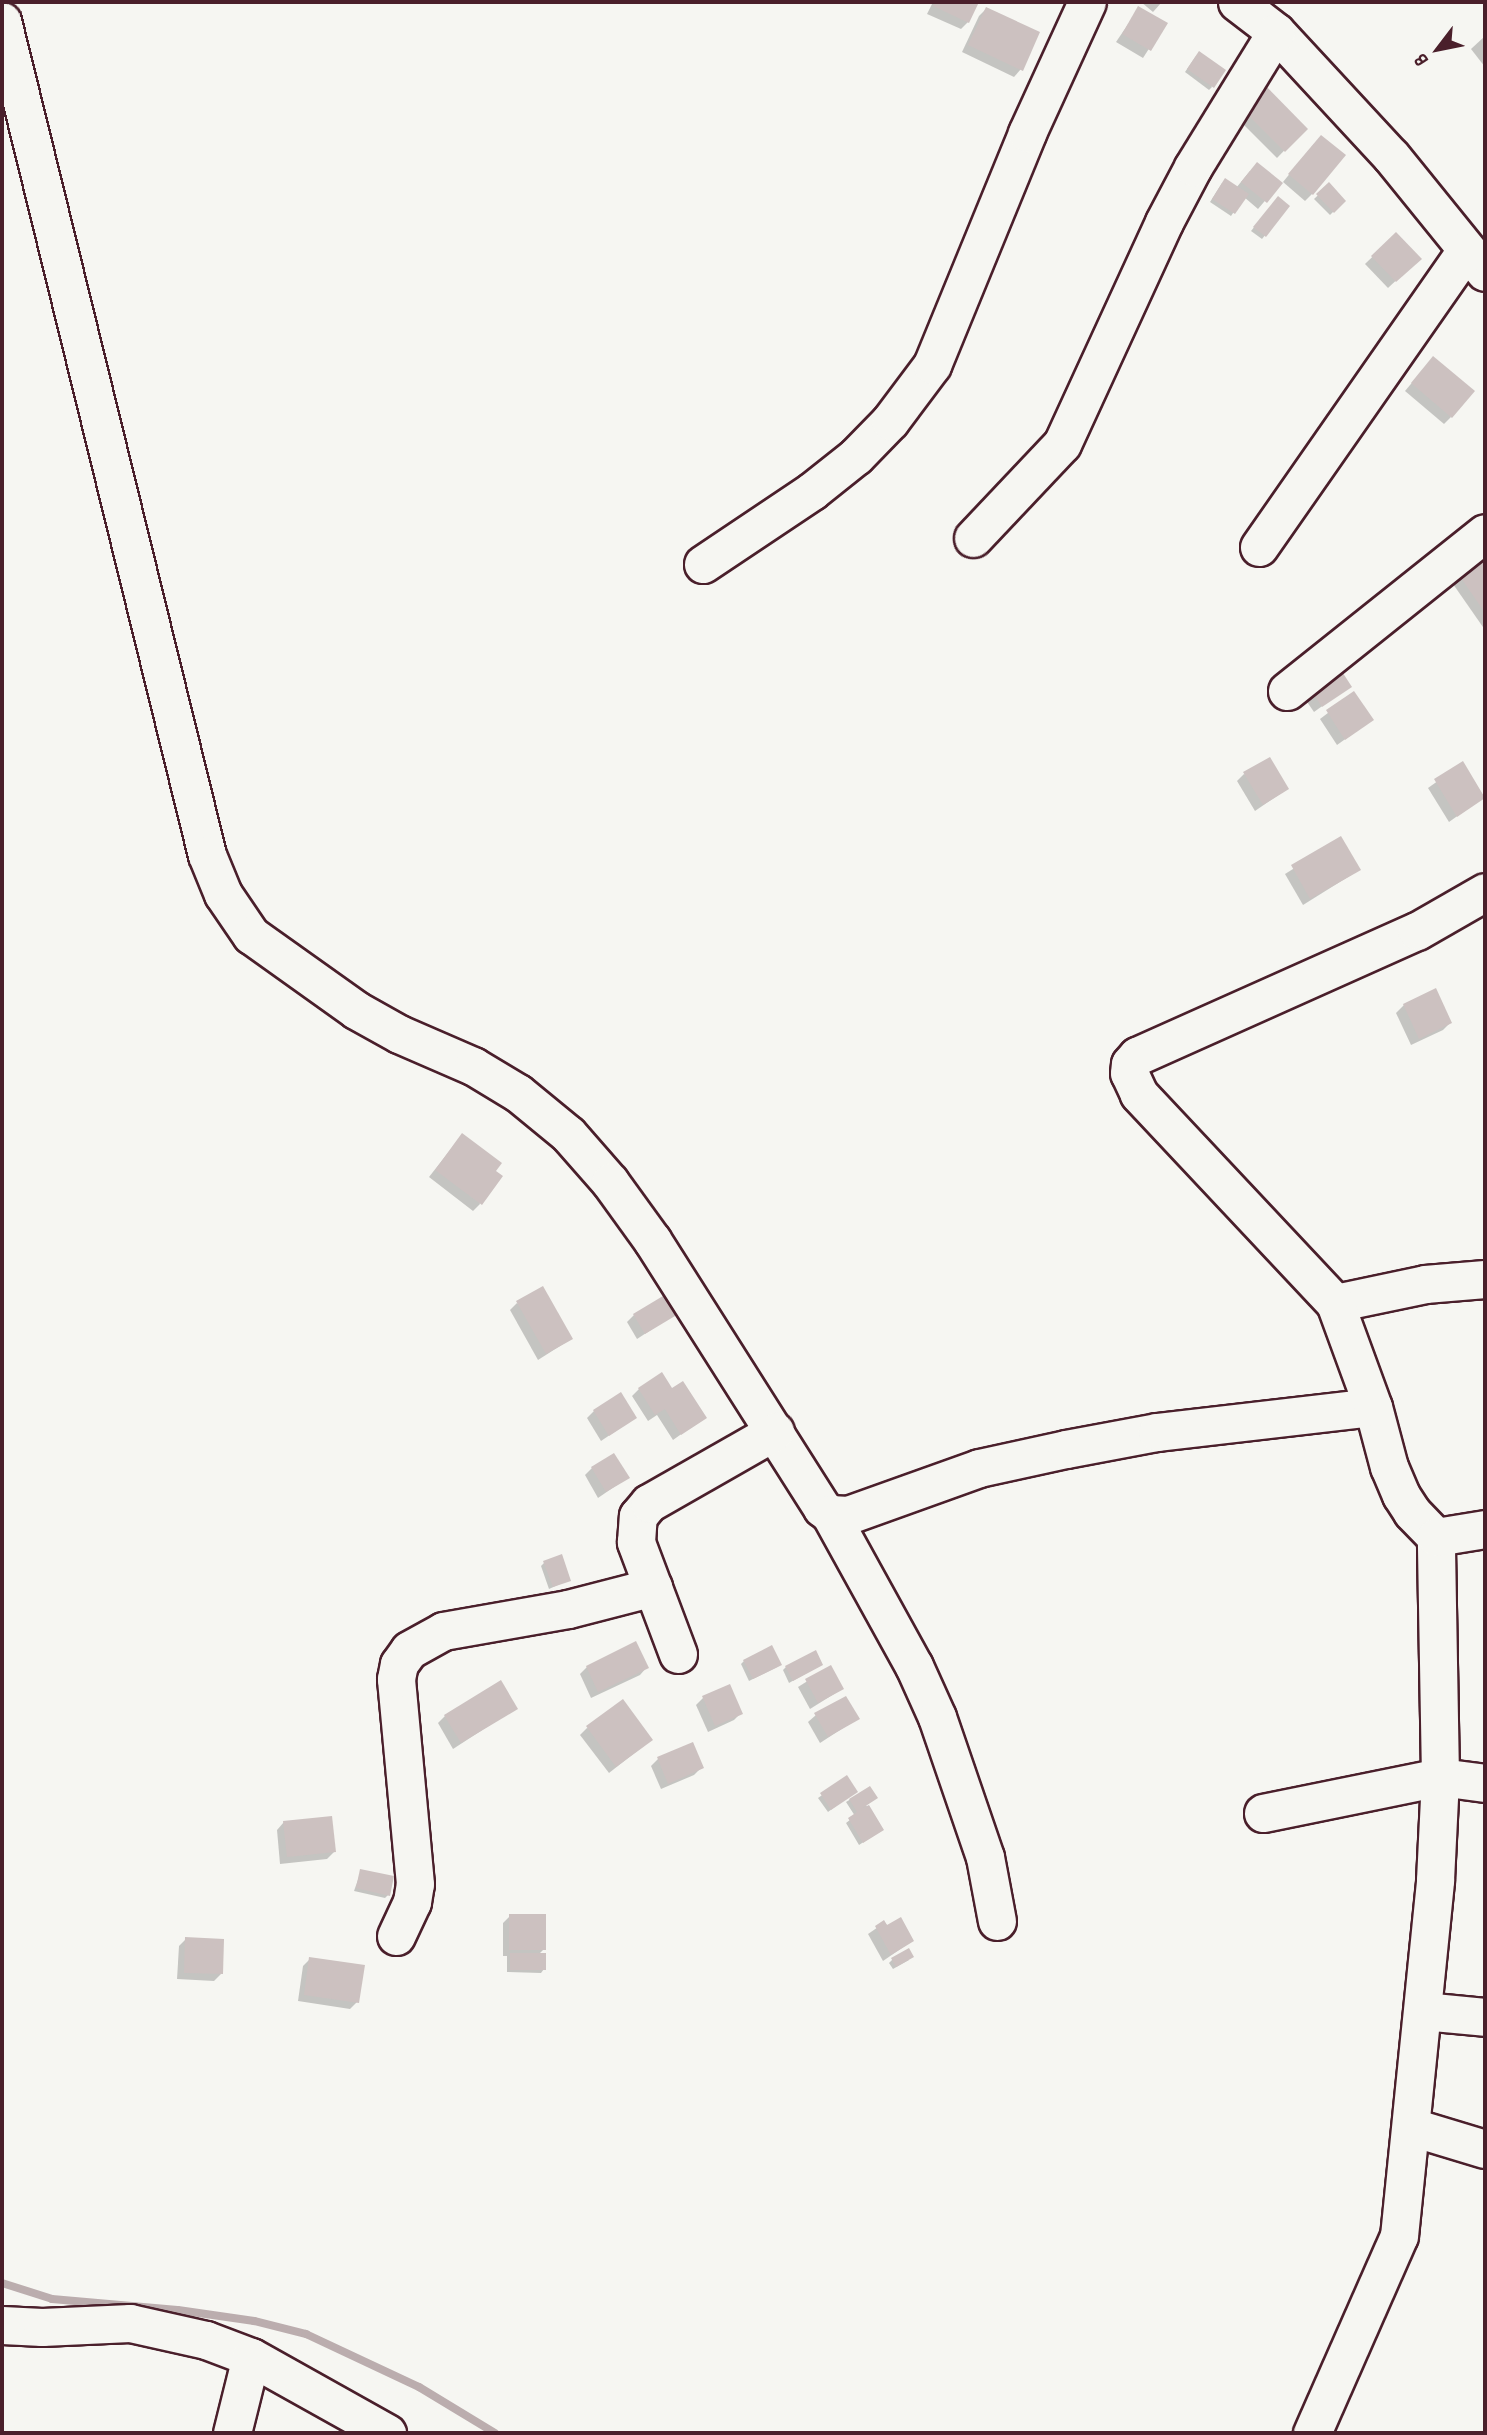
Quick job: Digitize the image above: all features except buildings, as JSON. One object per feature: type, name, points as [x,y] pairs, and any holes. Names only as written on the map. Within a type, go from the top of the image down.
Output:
[{"type":"street","points":[[703,564],[812,491],[856,456],[890,421],[932,365],[1027,133],[1087,2]]},
{"type":"street","points":[[1237,2],[1276,32],[1391,156],[1476,261],[1258,547]]},
{"type":"street","points":[[2,21],[207,855],[223,894],[251,935],[313,981],[399,1034],[518,1093],[568,1134],[610,1182],[652,1240],[822,1508],[830,1514],[914,1666],[937,1717],[985,1857],[997,1921]]},
{"type":"street","points":[[973,538],[1062,444],[1176,200],[1276,32]]},
{"type":"street","points":[[1287,691],[1485,533]]},
{"type":"street","points":[[1312,2433],[1399,2236],[1423,2011],[1440,1777],[1436,1537],[1412,1512],[1389,1467],[1373,1407],[1335,1303],[1139,1094],[1129,1073],[1130,1063],[1137,1056],[1417,931],[1485,892]]},
{"type":"street","points":[[1335,1303],[1425,1284],[1485,1279]]},
{"type":"street","points":[[830,1514],[848,1515],[979,1468],[1066,1449],[1157,1432],[1373,1407]]},
{"type":"street","points":[[678,1654],[636,1542],[638,1516],[649,1503],[775,1431]]},
{"type":"street","points":[[1436,1537],[1485,1529]]},
{"type":"street","points":[[396,1936],[412,1902],[415,1884],[396,1679],[399,1664],[409,1650],[443,1631],[568,1608],[653,1587]]},
{"type":"street","points":[[1263,1813],[1440,1777],[1485,1783]]},
{"type":"street","points":[[1423,2011],[1485,2017]]},
{"type":"street","points":[[1412,2127],[1485,2149]]},
{"type":"street","points":[[2,2325],[42,2327],[130,2323],[197,2337],[251,2357],[385,2433]]},
{"type":"street","points":[[232,2433],[251,2357]]},
{"type":"waterway","points":[[2,2283],[52,2299],[178,2310],[254,2321],[306,2334],[419,2387],[495,2433]]}]
